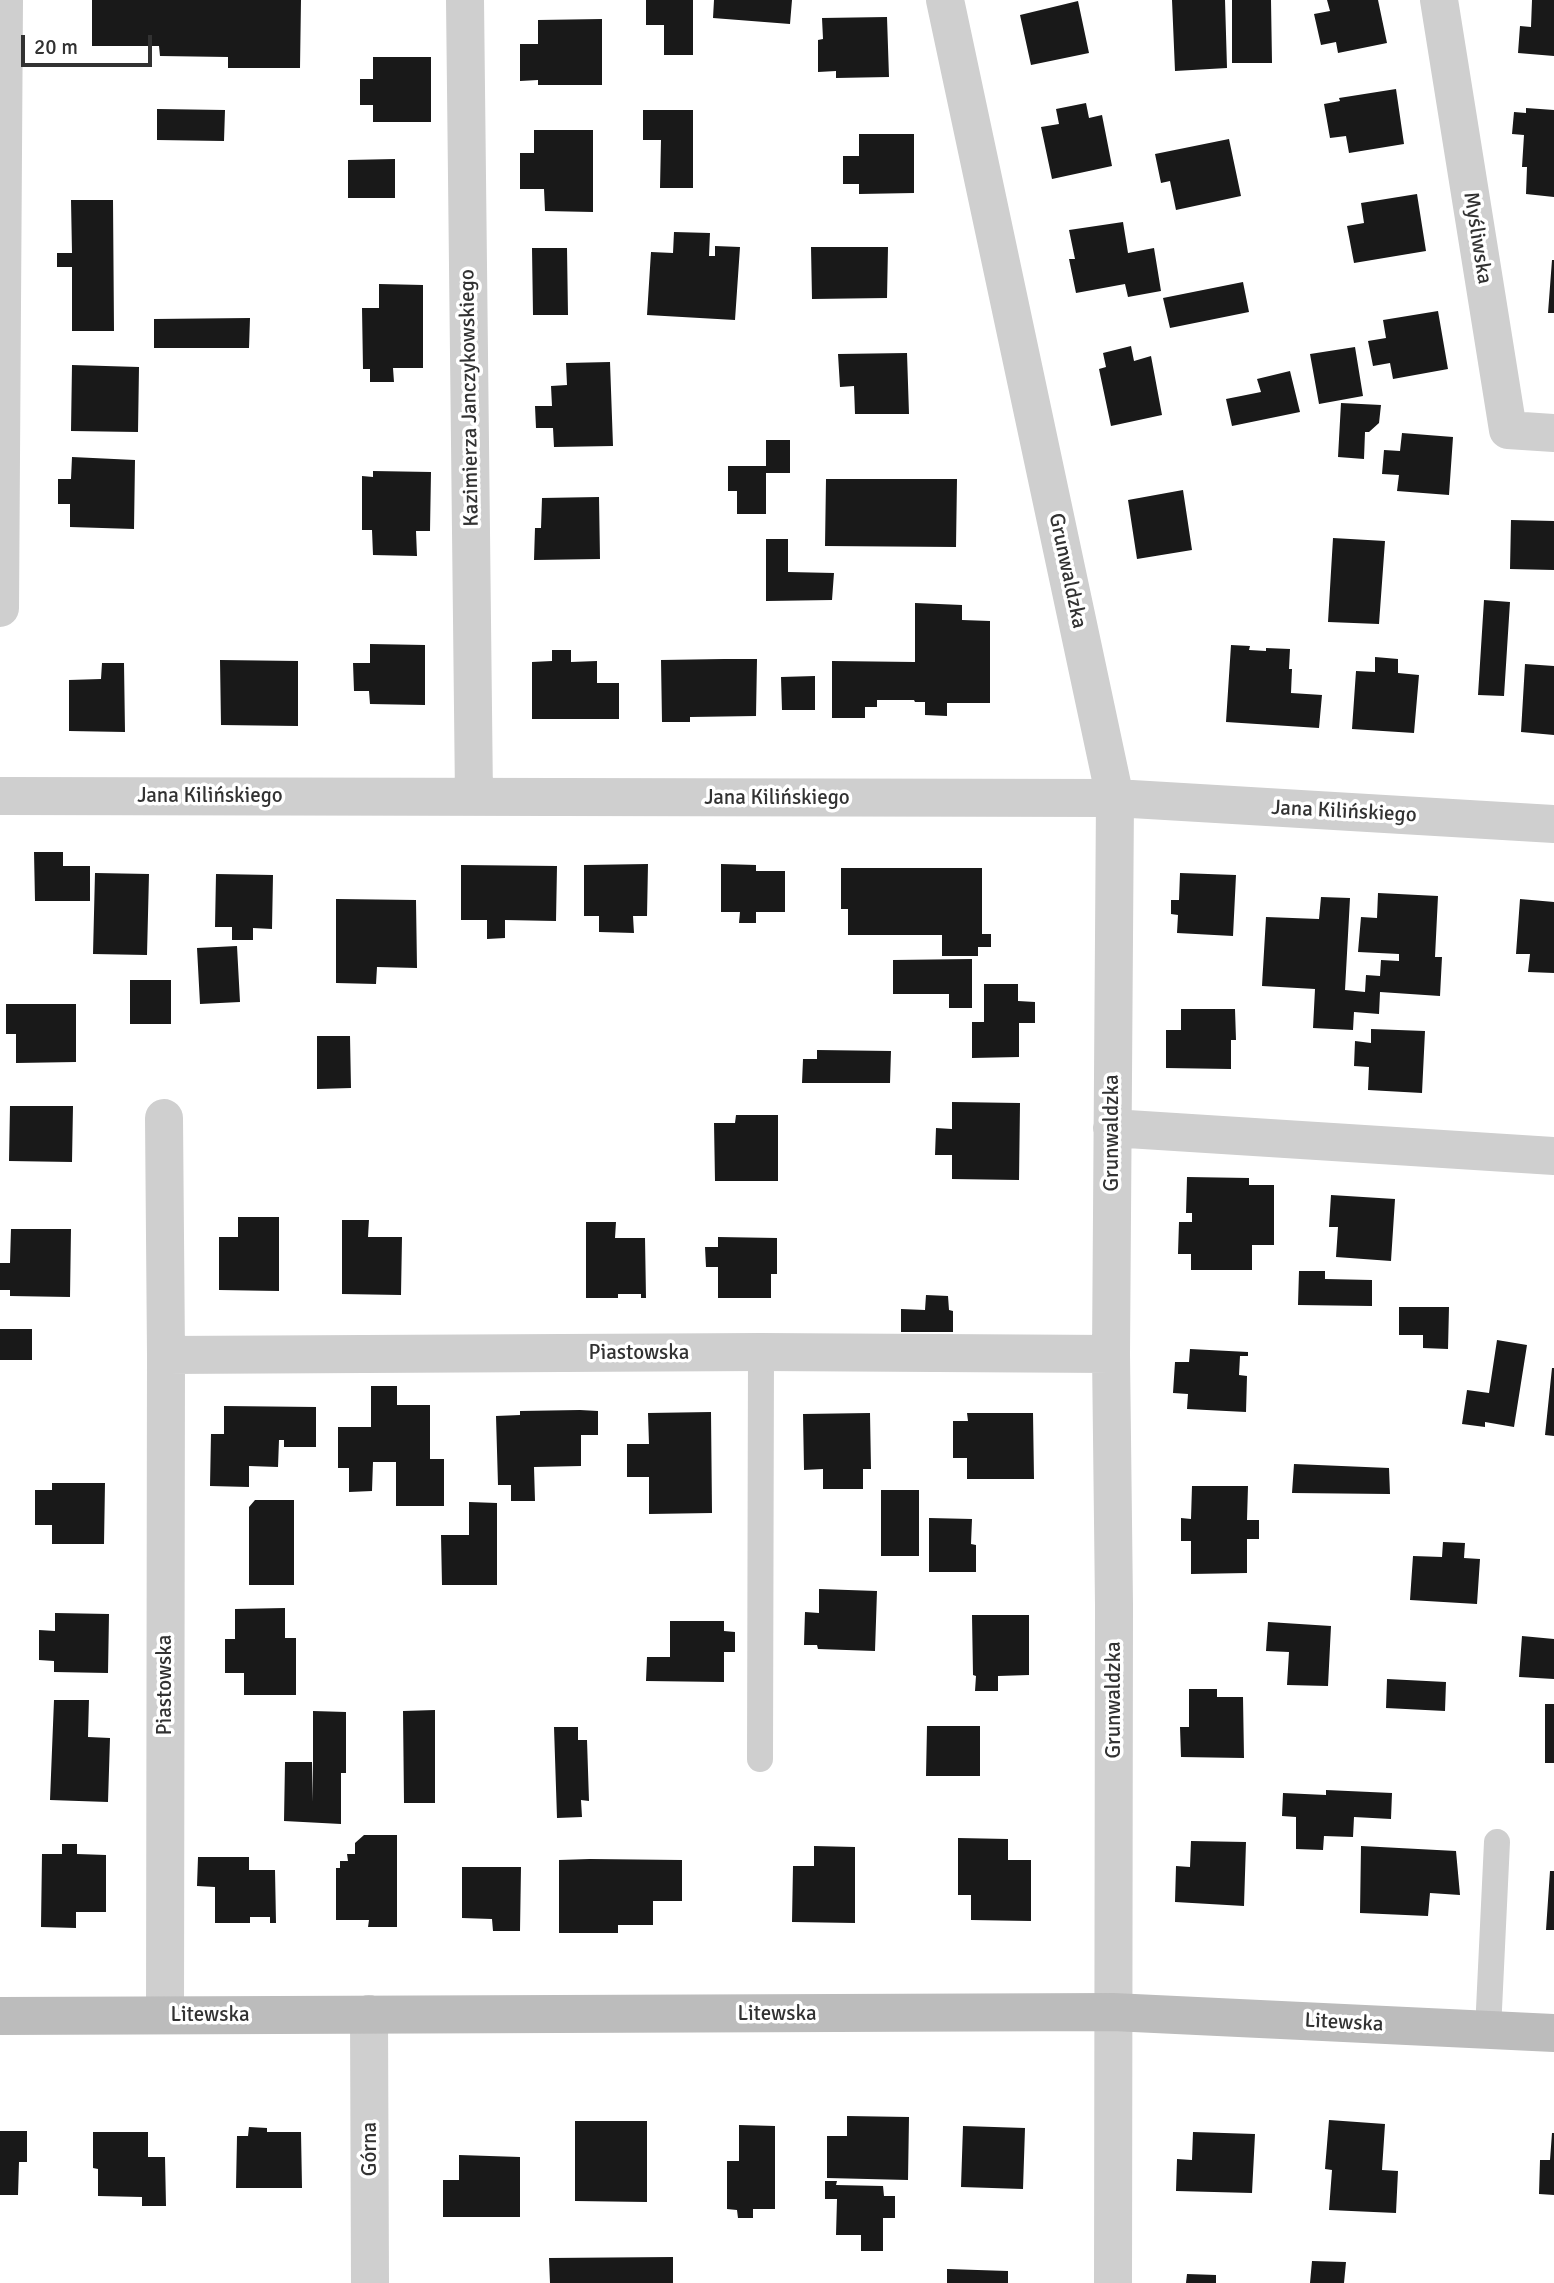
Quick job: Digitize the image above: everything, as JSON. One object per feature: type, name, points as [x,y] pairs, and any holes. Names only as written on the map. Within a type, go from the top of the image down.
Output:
[{"type":"main road","name":"Litewska","points":[[0,2016],[1113,2012],[1554,2033]]},
{"type":"street","points":[[0,608],[5,0]]},
{"type":"street","name":"Kazimierza Janczykowskiego","points":[[466,0],[474,797]]},
{"type":"street","name":"Grunwaldzka","points":[[945,0],[1115,798],[1111,1354],[1114,1605],[1114,2283]]},
{"type":"street","name":"Myśliwska","points":[[1439,0],[1508,430],[1554,433]]},
{"type":"street","name":"Jana Kilińskiego","points":[[0,796],[1115,798],[1554,824]]},
{"type":"street","name":"Piastowska","points":[[164,1118],[165,2015]]},
{"type":"street","points":[[1112,1128],[1554,1156]]},
{"type":"street","name":"Piastowska","points":[[166,1355],[761,1352],[1111,1354]]},
{"type":"street","name":"Górna","points":[[369,2014],[370,2283]]},
{"type":"lane","points":[[760,1759],[761,1352]]},
{"type":"lane","points":[[1488,2030],[1497,1842]]},
{"type":"building","points":[[92,0],[301,0],[300,68],[228,68],[228,57],[160,56],[159,46],[92,46]]},
{"type":"building","points":[[646,0],[693,0],[693,55],[664,55],[664,25],[646,25]]},
{"type":"building","points":[[714,0],[792,0],[790,24],[713,18]]},
{"type":"building","points":[[1172,0],[1225,0],[1227,68],[1175,71]]},
{"type":"building","points":[[1232,0],[1271,0],[1272,63],[1232,63]]},
{"type":"building","points":[[1327,0],[1378,0],[1387,43],[1338,53],[1336,42],[1321,45],[1314,14],[1330,11]]},
{"type":"building","points":[[1532,0],[1554,0],[1554,56],[1518,53],[1520,26],[1531,27]]},
{"type":"building","points":[[1078,1],[1089,53],[1031,65],[1020,15]]},
{"type":"building","points":[[887,17],[889,77],[836,78],[836,71],[818,72],[818,40],[823,39],[822,18]]},
{"type":"building","points":[[602,19],[602,85],[538,85],[538,80],[520,81],[520,44],[538,44],[538,20]]},
{"type":"building","points":[[373,57],[431,57],[431,122],[373,122],[373,105],[360,105],[360,79],[373,79]]},
{"type":"building","points":[[1396,89],[1404,144],[1349,153],[1346,136],[1330,138],[1324,104],[1340,101],[1339,98]]},
{"type":"building","points":[[1086,103],[1089,118],[1102,115],[1112,166],[1052,179],[1041,127],[1059,124],[1056,109]]},
{"type":"building","points":[[1526,108],[1554,110],[1554,197],[1526,194],[1527,167],[1522,167],[1524,135],[1512,134],[1514,112],[1526,113]]},
{"type":"building","points":[[157,109],[225,110],[224,141],[157,140]]},
{"type":"building","points":[[643,110],[693,110],[693,188],[660,188],[661,140],[643,140]]},
{"type":"building","points":[[534,130],[593,130],[593,212],[545,211],[544,189],[520,189],[520,153],[534,153]]},
{"type":"building","points":[[859,134],[914,134],[914,193],[859,194],[859,184],[843,184],[843,156],[859,156]]},
{"type":"building","points":[[1229,139],[1241,196],[1176,210],[1170,181],[1161,183],[1155,154]]},
{"type":"building","points":[[395,159],[395,198],[348,198],[348,160]]},
{"type":"building","points":[[1417,194],[1426,251],[1354,263],[1347,226],[1364,223],[1361,203]]},
{"type":"building","points":[[71,200],[113,200],[114,331],[72,331],[72,267],[57,267],[57,253],[72,253]]},
{"type":"building","points":[[1123,222],[1128,253],[1154,248],[1161,291],[1128,297],[1125,284],[1076,293],[1069,259],[1075,259],[1069,230]]},
{"type":"building","points":[[674,232],[710,233],[709,256],[715,256],[715,246],[740,247],[735,320],[647,315],[651,252],[673,253]]},
{"type":"building","points":[[811,247],[888,247],[887,298],[812,299]]},
{"type":"building","points":[[532,248],[567,248],[568,315],[533,315]]},
{"type":"building","points":[[1552,260],[1554,313],[1548,313]]},
{"type":"building","points":[[1243,282],[1249,312],[1170,328],[1163,298]]},
{"type":"building","points":[[379,284],[423,285],[423,368],[393,368],[394,382],[370,382],[370,369],[363,369],[362,308],[379,308]]},
{"type":"building","points":[[1438,311],[1448,369],[1393,379],[1390,363],[1373,366],[1368,341],[1386,338],[1383,320]]},
{"type":"building","points":[[250,318],[249,348],[154,348],[154,319]]},
{"type":"building","points":[[1131,346],[1134,361],[1151,356],[1162,415],[1111,426],[1099,369],[1106,367],[1103,353]]},
{"type":"building","points":[[1355,347],[1363,396],[1319,404],[1310,354]]},
{"type":"building","points":[[907,353],[909,414],[855,414],[854,386],[840,387],[838,354]]},
{"type":"building","points":[[610,362],[613,446],[554,447],[553,428],[536,428],[535,406],[552,406],[551,386],[567,385],[566,363]]},
{"type":"building","points":[[72,365],[139,367],[138,432],[71,431]]},
{"type":"building","points":[[1290,371],[1300,412],[1232,426],[1226,399],[1261,392],[1257,379]]},
{"type":"building","points":[[1341,403],[1381,405],[1379,423],[1369,432],[1365,432],[1364,459],[1338,457]]},
{"type":"building","points":[[1402,433],[1453,437],[1449,495],[1397,491],[1399,475],[1382,474],[1384,450],[1400,451]]},
{"type":"building","points":[[766,440],[790,440],[790,473],[766,473],[766,514],[737,514],[737,491],[728,491],[728,466],[766,466]]},
{"type":"building","points":[[72,457],[135,460],[134,529],[70,527],[70,504],[58,504],[58,479],[71,479]]},
{"type":"building","points":[[373,471],[431,472],[430,531],[416,531],[417,556],[373,555],[372,530],[362,530],[362,476],[373,477]]},
{"type":"building","points":[[826,479],[957,479],[956,547],[825,546]]},
{"type":"building","points":[[1183,490],[1192,550],[1137,559],[1128,500]]},
{"type":"building","points":[[599,497],[600,559],[534,560],[535,528],[541,528],[542,498]]},
{"type":"building","points":[[1511,520],[1554,521],[1554,570],[1510,569]]},
{"type":"building","points":[[1333,538],[1385,541],[1379,624],[1328,622]]},
{"type":"building","points":[[766,539],[788,539],[788,572],[834,573],[832,600],[766,601]]},
{"type":"building","points":[[1484,600],[1510,602],[1504,696],[1478,695]]},
{"type":"building","points":[[915,603],[962,605],[962,620],[990,621],[990,703],[947,703],[947,716],[925,715],[925,702],[877,700],[877,707],[865,707],[865,718],[832,718],[832,661],[915,662]]},
{"type":"building","points":[[370,644],[425,645],[425,705],[370,704],[369,691],[354,691],[353,663],[370,663]]},
{"type":"building","points":[[1231,645],[1250,646],[1249,650],[1290,649],[1291,693],[1322,695],[1319,728],[1226,722]]},
{"type":"building","points":[[552,650],[571,650],[571,662],[597,661],[597,683],[619,683],[619,719],[532,719],[532,662],[552,661]]},
{"type":"building","points":[[1375,657],[1398,659],[1398,673],[1419,675],[1414,733],[1352,729],[1356,671],[1375,672]]},
{"type":"building","points":[[757,659],[756,716],[690,717],[690,722],[662,722],[661,660]]},
{"type":"building","points":[[220,660],[298,661],[298,726],[221,725]]},
{"type":"building","points":[[102,663],[124,663],[125,732],[69,731],[69,680],[101,679]]},
{"type":"building","points":[[1525,664],[1554,666],[1554,735],[1521,732]]},
{"type":"building","points":[[815,676],[815,710],[782,710],[781,677]]},
{"type":"building","points":[[34,852],[63,852],[63,866],[90,866],[90,901],[35,901]]},
{"type":"building","points":[[648,864],[647,916],[633,916],[634,933],[599,932],[599,916],[584,916],[584,865]]},
{"type":"building","points":[[721,864],[756,865],[756,871],[785,871],[785,912],[756,912],[756,923],[739,923],[740,912],[721,912]]},
{"type":"building","points":[[461,865],[557,866],[556,921],[505,920],[505,938],[487,939],[487,920],[461,920]]},
{"type":"building","points":[[841,868],[982,868],[982,934],[991,934],[991,947],[978,947],[978,956],[942,956],[942,935],[848,935],[848,909],[841,909]]},
{"type":"building","points":[[95,873],[149,874],[147,955],[93,954]]},
{"type":"building","points":[[1180,873],[1236,875],[1233,936],[1177,933],[1178,915],[1171,914],[1171,900],[1179,900]]},
{"type":"building","points":[[216,874],[273,875],[272,929],[253,928],[253,940],[232,940],[232,927],[215,927]]},
{"type":"building","points":[[1378,893],[1438,896],[1435,957],[1442,957],[1440,996],[1380,992],[1379,1014],[1354,1012],[1353,1030],[1313,1028],[1315,989],[1262,986],[1266,917],[1319,919],[1321,897],[1350,898],[1345,990],[1365,992],[1366,975],[1380,976],[1381,960],[1399,961],[1399,954],[1358,952],[1361,917],[1377,918]]},
{"type":"building","points":[[336,899],[416,900],[417,968],[377,967],[376,984],[336,983]]},
{"type":"building","points":[[1520,899],[1554,902],[1554,973],[1528,972],[1530,954],[1516,954]]},
{"type":"building","points":[[237,946],[240,1002],[200,1004],[197,948]]},
{"type":"building","points":[[972,959],[972,1008],[949,1008],[949,994],[893,994],[893,960]]},
{"type":"building","points":[[130,980],[171,980],[171,1024],[130,1024]]},
{"type":"building","points":[[984,984],[1018,984],[1018,1001],[1035,1002],[1035,1023],[1019,1023],[1019,1057],[972,1058],[972,1022],[984,1022]]},
{"type":"building","points":[[6,1004],[76,1004],[76,1062],[16,1063],[16,1034],[6,1034]]},
{"type":"building","points":[[1181,1009],[1235,1009],[1236,1040],[1231,1040],[1231,1069],[1166,1068],[1166,1030],[1181,1030]]},
{"type":"building","points":[[1371,1029],[1425,1031],[1422,1093],[1368,1090],[1369,1067],[1354,1066],[1355,1041],[1371,1043]]},
{"type":"building","points":[[317,1036],[350,1036],[351,1088],[317,1089]]},
{"type":"building","points":[[817,1050],[891,1051],[890,1083],[802,1083],[803,1059],[817,1059]]},
{"type":"building","points":[[952,1102],[1020,1103],[1019,1180],[952,1179],[952,1155],[935,1155],[936,1128],[952,1129]]},
{"type":"building","points":[[10,1106],[73,1106],[72,1162],[9,1161]]},
{"type":"building","points":[[736,1115],[778,1115],[778,1181],[715,1181],[714,1123],[735,1123]]},
{"type":"building","points":[[1187,1177],[1249,1178],[1249,1185],[1274,1185],[1274,1245],[1252,1245],[1252,1270],[1191,1270],[1191,1254],[1178,1254],[1179,1222],[1192,1222],[1192,1213],[1186,1213]]},
{"type":"building","points":[[1331,1195],[1395,1199],[1391,1261],[1336,1257],[1338,1227],[1329,1227]]},
{"type":"building","points":[[238,1217],[279,1217],[279,1291],[219,1290],[219,1237],[238,1237]]},
{"type":"building","points":[[342,1220],[369,1220],[368,1237],[402,1237],[401,1295],[342,1294]]},
{"type":"building","points":[[586,1222],[616,1222],[615,1238],[645,1238],[646,1298],[641,1298],[641,1294],[618,1294],[618,1298],[586,1298]]},
{"type":"building","points":[[11,1229],[71,1229],[70,1297],[10,1296],[10,1290],[0,1290],[0,1263],[10,1263]]},
{"type":"building","points":[[718,1237],[777,1238],[777,1274],[771,1274],[771,1298],[718,1298],[718,1267],[706,1267],[705,1247],[718,1247]]},
{"type":"building","points":[[1299,1271],[1325,1271],[1325,1279],[1372,1280],[1372,1306],[1298,1305]]},
{"type":"building","points":[[926,1295],[948,1296],[949,1310],[953,1311],[953,1332],[901,1332],[901,1309],[925,1310]]},
{"type":"building","points":[[1399,1307],[1449,1307],[1448,1349],[1423,1348],[1423,1335],[1399,1335]]},
{"type":"building","points":[[0,1329],[32,1329],[32,1360],[0,1360]]},
{"type":"building","points":[[1497,1340],[1527,1345],[1514,1427],[1485,1422],[1485,1427],[1462,1424],[1467,1390],[1489,1393]]},
{"type":"building","points":[[1190,1349],[1248,1352],[1248,1356],[1240,1356],[1239,1375],[1247,1376],[1246,1412],[1187,1409],[1188,1394],[1173,1393],[1175,1362],[1189,1362]]},
{"type":"building","points":[[1554,1368],[1554,1436],[1545,1435]]},
{"type":"building","points":[[371,1386],[397,1386],[397,1405],[430,1405],[430,1459],[444,1459],[444,1506],[396,1506],[396,1462],[373,1462],[372,1491],[349,1492],[349,1468],[338,1468],[338,1427],[371,1427]]},
{"type":"building","points":[[224,1406],[316,1407],[316,1447],[284,1447],[284,1440],[279,1440],[278,1467],[249,1466],[249,1487],[210,1486],[211,1434],[224,1434]]},
{"type":"building","points":[[520,1411],[598,1411],[598,1435],[581,1435],[581,1466],[534,1467],[535,1501],[511,1501],[511,1485],[498,1485],[496,1416],[520,1415]]},
{"type":"building","points":[[711,1412],[712,1513],[649,1514],[649,1477],[627,1477],[627,1444],[649,1444],[648,1413]]},
{"type":"building","points":[[870,1413],[871,1469],[863,1469],[863,1489],[823,1489],[823,1469],[804,1470],[803,1414]]},
{"type":"building","points":[[967,1413],[1033,1413],[1034,1479],[967,1479],[967,1458],[953,1458],[953,1421],[968,1421]]},
{"type":"building","points":[[1294,1464],[1389,1468],[1390,1494],[1292,1493]]},
{"type":"building","points":[[52,1483],[105,1483],[104,1544],[52,1544],[52,1525],[35,1525],[35,1490],[52,1490]]},
{"type":"building","points":[[1192,1486],[1248,1486],[1247,1520],[1259,1520],[1259,1539],[1247,1539],[1247,1573],[1191,1574],[1191,1541],[1181,1541],[1181,1518],[1191,1519]]},
{"type":"building","points":[[881,1490],[919,1490],[919,1556],[881,1556]]},
{"type":"building","points":[[255,1500],[294,1500],[294,1585],[249,1585],[249,1507]]},
{"type":"building","points":[[469,1502],[497,1503],[497,1585],[442,1585],[441,1535],[469,1535]]},
{"type":"building","points":[[929,1518],[972,1519],[971,1544],[976,1545],[976,1572],[929,1572]]},
{"type":"building","points":[[1443,1542],[1465,1543],[1464,1558],[1480,1559],[1477,1604],[1410,1600],[1413,1556],[1442,1557]]},
{"type":"building","points":[[819,1589],[877,1591],[875,1651],[818,1649],[817,1645],[804,1645],[805,1612],[819,1613]]},
{"type":"building","points":[[285,1608],[285,1638],[296,1638],[296,1695],[244,1695],[244,1673],[225,1673],[225,1639],[235,1639],[235,1609]]},
{"type":"building","points":[[55,1613],[109,1614],[108,1673],[54,1672],[54,1661],[39,1660],[39,1630],[55,1631]]},
{"type":"building","points":[[972,1615],[1029,1615],[1029,1675],[998,1676],[998,1691],[975,1691]]},
{"type":"building","points":[[670,1621],[724,1621],[724,1631],[735,1632],[735,1652],[724,1652],[724,1682],[646,1681],[647,1657],[670,1657]]},
{"type":"building","points":[[1268,1622],[1331,1626],[1328,1686],[1287,1685],[1289,1652],[1266,1651]]},
{"type":"building","points":[[1522,1636],[1554,1639],[1554,1679],[1519,1677]]},
{"type":"building","points":[[1387,1679],[1446,1682],[1445,1711],[1386,1708]]},
{"type":"building","points":[[1189,1689],[1217,1689],[1217,1697],[1243,1697],[1244,1758],[1181,1757],[1180,1727],[1189,1727]]},
{"type":"building","points":[[54,1700],[89,1700],[88,1737],[110,1738],[108,1802],[50,1800]]},
{"type":"building","points":[[1545,1704],[1554,1704],[1554,1763],[1545,1763]]},
{"type":"building","points":[[435,1710],[435,1803],[404,1803],[403,1711]]},
{"type":"building","points":[[313,1711],[346,1712],[346,1773],[341,1773],[341,1824],[284,1821],[285,1762],[312,1762],[313,1802]]},
{"type":"building","points":[[927,1726],[980,1726],[980,1776],[926,1776]]},
{"type":"building","points":[[554,1727],[578,1727],[578,1740],[587,1740],[589,1801],[581,1800],[582,1817],[557,1818]]},
{"type":"building","points":[[1326,1790],[1392,1793],[1391,1819],[1354,1817],[1353,1837],[1324,1836],[1323,1850],[1296,1849],[1296,1817],[1282,1816],[1283,1793],[1326,1795]]},
{"type":"building","points":[[364,1835],[397,1835],[397,1927],[368,1927],[369,1920],[336,1920],[336,1868],[340,1868],[340,1861],[348,1861],[347,1854],[355,1854],[355,1843]]},
{"type":"building","points":[[958,1838],[1008,1839],[1008,1860],[1031,1860],[1031,1921],[971,1920],[971,1895],[958,1895]]},
{"type":"building","points":[[1191,1841],[1246,1842],[1244,1906],[1175,1902],[1176,1866],[1190,1867]]},
{"type":"building","points":[[62,1844],[77,1844],[77,1854],[106,1855],[106,1912],[76,1912],[76,1928],[41,1927],[42,1854],[62,1854]]},
{"type":"building","points":[[814,1846],[855,1847],[855,1923],[792,1922],[793,1866],[814,1866]]},
{"type":"building","points":[[1361,1846],[1456,1851],[1460,1895],[1430,1893],[1428,1916],[1360,1913]]},
{"type":"building","points":[[198,1857],[249,1857],[249,1870],[275,1870],[276,1923],[270,1923],[270,1917],[250,1917],[250,1923],[215,1923],[215,1887],[197,1886]]},
{"type":"building","points":[[559,1860],[682,1860],[682,1901],[653,1901],[653,1925],[618,1925],[618,1933],[559,1933]]},
{"type":"building","points":[[462,1867],[521,1867],[520,1931],[493,1931],[492,1919],[462,1918]]},
{"type":"building","points":[[1550,1871],[1554,1871],[1554,1930],[1546,1930]]},
{"type":"building","points":[[847,2116],[909,2117],[908,2180],[827,2178],[827,2136],[847,2136]]},
{"type":"building","points":[[1329,2120],[1385,2124],[1382,2170],[1398,2171],[1396,2213],[1329,2210],[1332,2170],[1325,2169]]},
{"type":"building","points":[[575,2121],[647,2121],[647,2202],[575,2201]]},
{"type":"building","points":[[739,2125],[775,2126],[775,2209],[753,2209],[753,2218],[738,2218],[737,2210],[727,2209],[727,2161],[739,2161]]},
{"type":"building","points":[[963,2126],[1025,2128],[1023,2189],[961,2187]]},
{"type":"building","points":[[249,2127],[267,2128],[267,2132],[301,2132],[302,2188],[236,2188],[237,2136],[248,2136]]},
{"type":"building","points":[[0,2131],[27,2131],[27,2162],[19,2162],[18,2195],[0,2195]]},
{"type":"building","points":[[93,2132],[148,2132],[148,2157],[165,2157],[166,2206],[142,2206],[142,2197],[98,2196],[98,2169],[93,2168]]},
{"type":"building","points":[[1193,2132],[1255,2134],[1252,2193],[1176,2191],[1177,2159],[1192,2160]]},
{"type":"building","points":[[1552,2133],[1554,2195],[1539,2194],[1540,2160],[1550,2160]]},
{"type":"building","points":[[459,2155],[520,2157],[520,2217],[443,2217],[443,2180],[459,2180]]},
{"type":"building","points":[[825,2181],[837,2181],[836,2185],[883,2186],[884,2196],[895,2196],[895,2218],[883,2218],[883,2251],[861,2251],[861,2235],[836,2235],[837,2199],[825,2199]]},
{"type":"building","points":[[673,2257],[673,2283],[550,2283],[549,2258]]},
{"type":"building","points":[[1312,2261],[1346,2262],[1344,2283],[1310,2283]]},
{"type":"building","points":[[947,2269],[1008,2271],[1008,2283],[947,2283]]},
{"type":"building","points":[[1187,2274],[1216,2275],[1216,2283],[1186,2283]]}]
